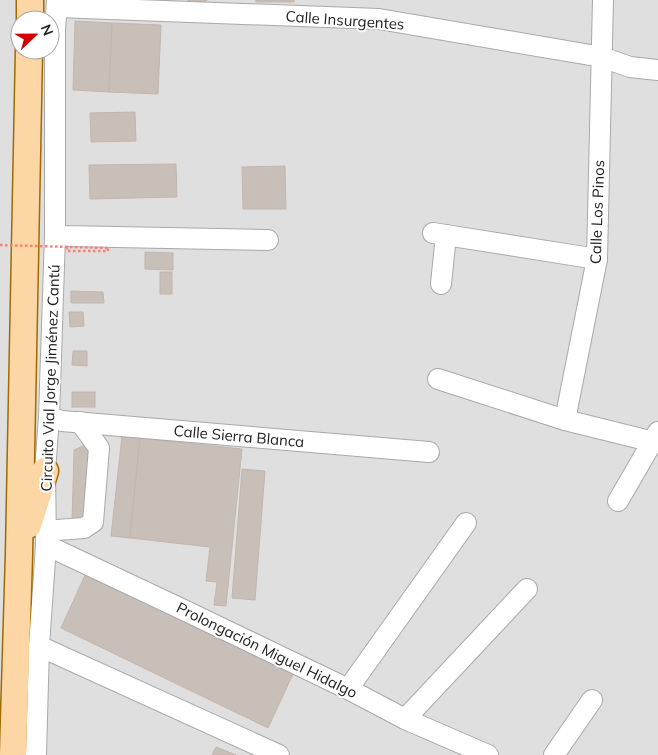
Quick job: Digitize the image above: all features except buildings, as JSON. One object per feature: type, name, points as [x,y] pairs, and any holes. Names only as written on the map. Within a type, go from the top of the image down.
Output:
[{"type":"main road","name":"Circuito Vial Jorge Jiménez Cantú","points":[[8,738],[18,554],[29,60]]},
{"type":"main road","points":[[18,554],[45,471]]},
{"type":"street","name":"Calle Los Pinos","points":[[566,420],[597,259],[603,0]]},
{"type":"street","name":"Calle Insurgentes","points":[[57,4],[379,19],[602,57],[630,67],[658,70]]},
{"type":"street","name":"Circuito Vial Jorge Jiménez Cantú","points":[[36,755],[39,646],[52,537],[45,471],[49,417],[55,235],[55,40],[57,4]]},
{"type":"street","points":[[442,284],[439,234],[597,259]]},
{"type":"street","points":[[55,235],[268,240]]},
{"type":"street","points":[[438,379],[566,420],[656,439],[618,500]]},
{"type":"street","name":"Calle Sierra Blanca","points":[[49,417],[62,421],[429,452]]},
{"type":"street","points":[[52,537],[84,528],[93,522],[98,448],[80,422]]},
{"type":"street","points":[[348,689],[466,523]]},
{"type":"street","name":"Prolongación Miguel Hidalgo","points":[[52,537],[188,612],[406,718],[488,755]]},
{"type":"street","points":[[406,718],[527,589]]},
{"type":"street","points":[[39,646],[279,755]]},
{"type":"street","points":[[554,755],[592,700]]},
{"type":"path","points":[[0,245],[108,248],[108,251],[100,251],[67,251],[67,248],[106,249],[106,253],[65,252],[65,249],[75,250],[94,250],[104,251]]},
{"type":"shaded area","points":[[0,0],[658,0],[658,755],[0,755]]}]
